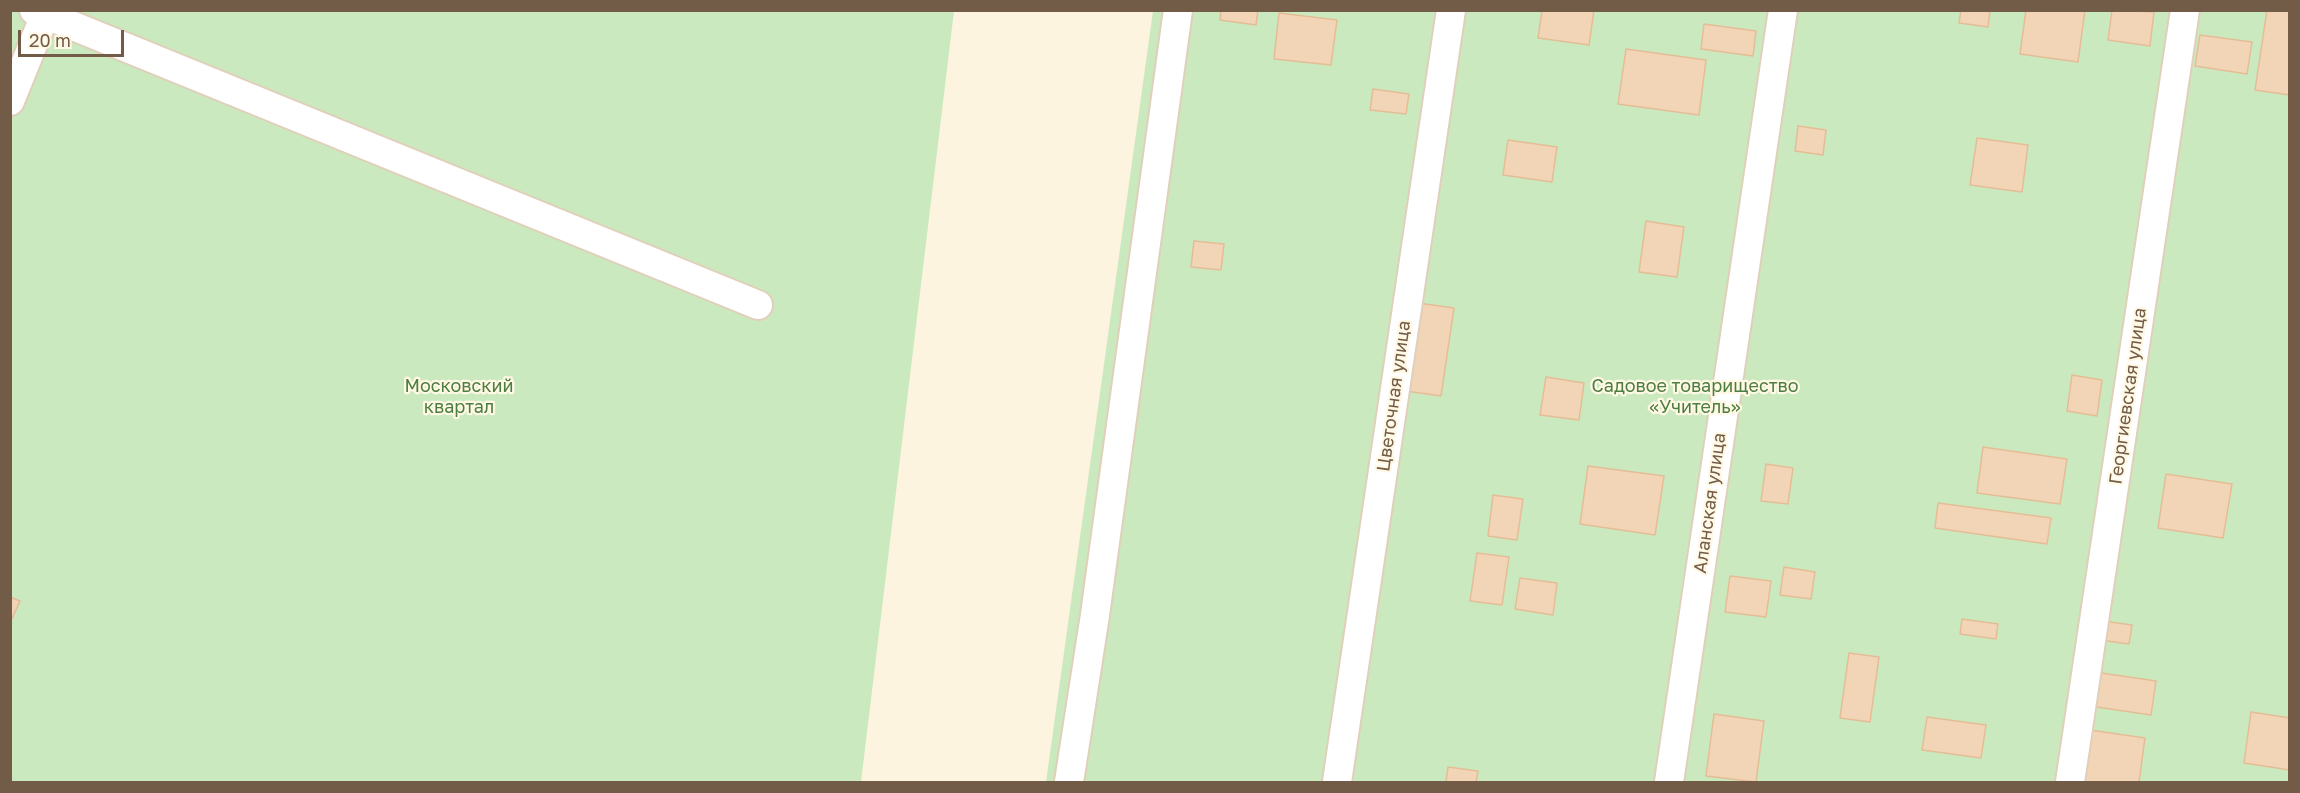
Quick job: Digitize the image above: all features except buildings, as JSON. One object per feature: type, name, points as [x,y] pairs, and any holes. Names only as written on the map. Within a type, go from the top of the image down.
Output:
[{"type":"street","points":[[1069,783],[1095,615],[1178,10]]},
{"type":"street","name":"Цветочная улица","points":[[1337,783],[1450,10]]},
{"type":"street","name":"Аланская улица","points":[[1669,783],[1783,10]]},
{"type":"street","name":"Георгиевская улица","points":[[2070,783],[2185,10]]},
{"type":"street","points":[[10,101],[42,12],[759,305]]},
{"type":"green space","name":"Московский квартал","points":[[10,11],[954,11],[861,782],[11,782]]},
{"type":"green space","name":"Садовое товарищество «Учитель»","points":[[1153,11],[2289,11],[2289,782],[1046,782]]}]
